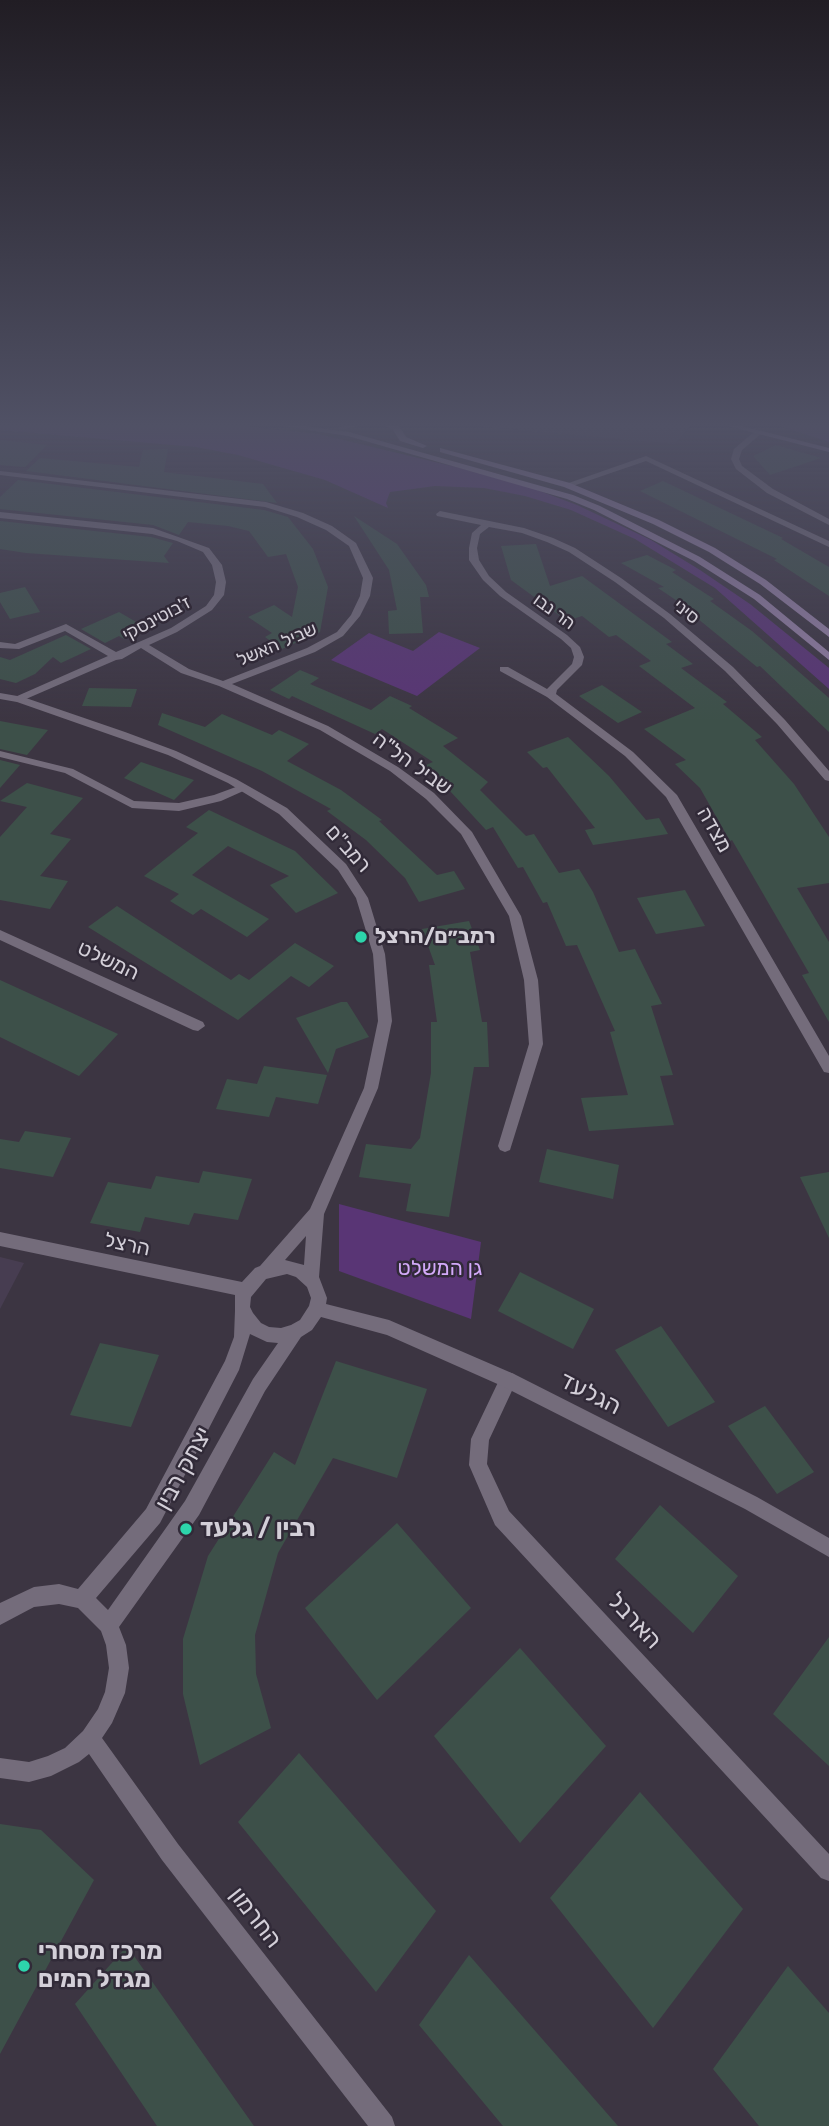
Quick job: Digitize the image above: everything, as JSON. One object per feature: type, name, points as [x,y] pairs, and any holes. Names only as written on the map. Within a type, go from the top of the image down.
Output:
[{"type":"main road","points":[[625,522],[697,559],[757,597],[829,657]]},
{"type":"main road","points":[[656,522],[712,550],[763,582],[829,634]]},
{"type":"street","name":"ז'בוטינסקי","points":[[19,699],[174,630],[209,608],[219,595],[221,582],[216,565],[206,550],[153,531],[69,522]]},
{"type":"street","name":"שביל האשל","points":[[223,684],[311,650],[340,634],[355,616],[365,596],[368,578],[353,545],[317,522]]},
{"type":"street","name":"סיני","points":[[484,522],[524,531],[572,550],[657,609],[729,668],[781,722],[829,778]]},
{"type":"street","points":[[783,522],[829,544]]},
{"type":"street","name":"הר נבו","points":[[488,523],[476,533],[473,548],[474,560],[486,578],[503,594],[564,637],[575,647],[579,657],[577,665],[552,689],[551,695]]},
{"type":"street","points":[[0,645],[16,647],[66,627],[118,657]]},
{"type":"street","name":"שביל הל\"ה","points":[[143,645],[185,671],[223,684],[324,728],[394,769],[430,796],[466,832],[493,874],[515,916],[531,980],[536,1044],[505,1146]]},
{"type":"street","name":"מצדה","points":[[503,669],[551,695],[629,754],[671,795],[829,1068]]},
{"type":"street","name":"רמב\"ם","points":[[0,696],[19,699],[172,753],[244,788],[283,811],[342,867],[362,898],[379,954],[386,1021],[371,1088],[316,1214],[267,1270]]},
{"type":"street","points":[[0,754],[69,771],[132,803],[142,805],[179,807],[216,799],[244,788]]},
{"type":"street","name":"המשלט","points":[[0,935],[198,1026]]},
{"type":"street","name":"רמב\"ם","points":[[311,1279],[316,1214]]},
{"type":"street","name":"הרצל","points":[[0,1239],[245,1290]]},
{"type":"street","points":[[288,1267],[301,1271],[311,1279],[318,1292],[317,1309],[311,1320],[295,1332],[281,1336],[267,1334],[250,1324],[243,1312],[245,1290],[256,1276],[267,1270],[288,1267]]},
{"type":"street","name":"הגלעד","points":[[317,1309],[390,1328],[508,1380],[751,1503],[829,1548]]},
{"type":"street","name":"יצחק רבין","points":[[82,1600],[153,1516],[233,1364],[242,1337],[243,1312]]},
{"type":"street","name":"יצחק רבין","points":[[108,1625],[177,1532],[259,1385],[295,1332]]},
{"type":"street","name":"הארבל","points":[[508,1380],[480,1439],[478,1465],[502,1518],[829,1870]]},
{"type":"street","points":[[0,1615],[10,1607],[34,1597],[59,1594],[82,1600],[108,1625],[116,1645],[119,1668],[115,1693],[105,1716],[90,1738],[72,1755],[51,1766],[29,1772],[0,1768]]},
{"type":"street","name":"החרמון","points":[[90,1738],[170,1852],[383,2126]]},
{"type":"shaded area","points":[[0,1257],[24,1263],[0,1309]]},
{"type":"green space","points":[[598,522],[613,522],[651,540],[750,604],[829,668],[829,689],[715,588],[635,539]]},
{"type":"green space","points":[[439,632],[480,648],[417,696],[331,660],[369,633],[413,651]]},
{"type":"green space","name":"גן המשלט","points":[[339,1204],[481,1242],[471,1319],[339,1271]]},
{"type":"building","points":[[0,522],[151,537],[173,543],[164,556],[169,563],[0,549]]},
{"type":"building","points":[[126,522],[188,522],[179,535],[153,525]]},
{"type":"building","points":[[190,522],[292,522],[313,549],[328,587],[320,632],[282,649],[265,637],[272,633],[248,617],[274,605],[292,617],[298,587],[286,554],[268,557],[249,531]]},
{"type":"building","points":[[358,522],[364,522],[397,544],[426,585],[429,597],[420,597],[423,633],[389,634],[388,611],[397,610],[389,570]]},
{"type":"building","points":[[703,522],[750,522],[783,538],[781,539],[829,567],[829,596],[774,560],[777,559]]},
{"type":"building","points":[[536,544],[550,586],[582,576],[672,642],[666,644],[693,664],[681,668],[727,702],[723,704],[762,737],[755,740],[794,784],[829,837],[829,883],[797,888],[829,942],[829,1022],[802,975],[809,973],[732,840],[730,841],[700,788],[675,764],[686,760],[644,729],[695,708],[639,666],[651,661],[616,635],[609,637],[582,616],[567,621],[511,580],[501,546]]},
{"type":"building","points":[[647,555],[676,570],[672,572],[714,599],[710,601],[752,631],[829,698],[829,732],[760,666],[757,667],[692,614],[695,613],[658,588],[664,587],[621,563]]},
{"type":"building","points":[[25,587],[40,612],[10,619],[0,602],[0,593]]},
{"type":"building","points":[[119,612],[138,623],[138,633],[124,639],[119,636],[105,643],[81,629]]},
{"type":"building","points":[[66,635],[91,649],[61,663],[53,657],[35,674],[16,683],[0,679],[0,657],[10,660]]},
{"type":"building","points":[[300,670],[319,678],[310,684],[371,710],[390,696],[412,706],[409,708],[458,738],[443,746],[488,782],[480,790],[526,836],[534,834],[559,873],[579,869],[593,892],[619,952],[635,949],[662,1004],[651,1006],[673,1075],[660,1076],[674,1125],[589,1131],[581,1098],[628,1095],[610,1032],[615,1031],[577,945],[566,946],[547,902],[543,903],[523,867],[518,868],[493,827],[486,830],[450,791],[421,767],[433,762],[382,729],[375,734],[292,696],[289,699],[270,690]]},
{"type":"building","points":[[602,685],[642,712],[618,723],[579,696]]},
{"type":"building","points":[[89,688],[137,689],[131,707],[82,706]]},
{"type":"building","points":[[162,713],[205,727],[222,714],[272,735],[279,730],[309,744],[287,761],[341,790],[382,820],[379,821],[437,875],[454,871],[465,889],[419,902],[405,878],[366,840],[327,811],[331,809],[262,771],[158,725]]},
{"type":"building","points":[[0,721],[48,730],[27,755],[0,749]]},
{"type":"building","points":[[568,737],[609,776],[646,820],[659,818],[668,834],[593,845],[585,830],[595,828],[547,767],[543,768],[527,752]]},
{"type":"building","points":[[0,760],[20,765],[0,788]]},
{"type":"building","points":[[141,762],[194,780],[174,800],[124,778]]},
{"type":"building","points":[[27,783],[83,798],[50,834],[71,839],[40,876],[68,881],[50,909],[0,900],[0,837],[27,807],[0,801]]},
{"type":"building","points":[[209,810],[295,851],[338,893],[296,913],[270,885],[289,876],[228,846],[192,875],[269,919],[247,937],[201,909],[193,915],[170,901],[179,894],[144,876],[198,833],[186,827]]},
{"type":"building","points":[[685,890],[705,926],[656,934],[637,898]]},
{"type":"building","points":[[117,906],[231,980],[239,974],[249,980],[295,943],[334,966],[309,987],[291,976],[238,1020],[88,927]]},
{"type":"building","points":[[469,921],[480,950],[470,952],[482,1022],[487,1022],[489,1067],[474,1067],[449,1217],[406,1211],[411,1184],[359,1177],[366,1144],[411,1149],[420,1138],[431,1073],[431,1022],[437,1022],[429,965],[435,965],[422,929]]},
{"type":"building","points":[[0,980],[118,1034],[79,1076],[0,1037]]},
{"type":"building","points":[[347,1002],[369,1037],[336,1049],[328,1073],[296,1018]]},
{"type":"building","points":[[264,1066],[327,1075],[318,1104],[276,1097],[269,1117],[216,1109],[227,1079],[257,1084]]},
{"type":"building","points":[[25,1131],[71,1138],[53,1177],[0,1168],[0,1139],[19,1142]]},
{"type":"building","points":[[547,1149],[619,1165],[613,1199],[539,1182]]},
{"type":"building","points":[[203,1171],[252,1179],[238,1220],[194,1213],[189,1225],[145,1217],[140,1232],[90,1223],[108,1182],[151,1189],[156,1176],[199,1183]]},
{"type":"building","points":[[829,1172],[829,1238],[800,1177]]},
{"type":"building","points":[[520,1272],[594,1309],[573,1349],[498,1311]]},
{"type":"building","points":[[661,1326],[715,1402],[668,1427],[615,1350]]},
{"type":"building","points":[[100,1343],[159,1355],[131,1427],[70,1415]]},
{"type":"building","points":[[336,1361],[427,1389],[397,1478],[333,1458],[278,1553],[255,1635],[256,1674],[271,1728],[200,1765],[183,1694],[183,1639],[208,1556],[274,1452],[295,1465]]},
{"type":"building","points":[[765,1406],[814,1472],[777,1494],[728,1426]]},
{"type":"building","points":[[660,1505],[738,1576],[693,1633],[615,1559]]},
{"type":"building","points":[[397,1523],[471,1608],[377,1700],[305,1608]]},
{"type":"building","points":[[829,1637],[829,1766],[773,1714]]},
{"type":"building","points":[[520,1648],[606,1746],[520,1843],[434,1736]]},
{"type":"building","points":[[299,1753],[436,1911],[376,1992],[238,1822]]},
{"type":"building","points":[[640,1792],[743,1909],[653,2028],[550,1898]]},
{"type":"building","name":"מרכז מסחרי מגדל המים","points":[[0,1824],[41,1830],[94,1880],[0,2054]]},
{"type":"building","points":[[127,1946],[254,2126],[157,2126],[75,2004]]},
{"type":"building","points":[[469,1955],[618,2126],[503,2126],[419,2025]]},
{"type":"building","points":[[788,1966],[829,2013],[829,2126],[759,2126],[713,2069]]},
{"type":"place","name":"רמב״ם/הרצל","points":[[361,937]]},
{"type":"place","name":"רבין / גלעד","points":[[186,1529]]},
{"type":"place","name":"מרכז מסחרי מגדל המים","points":[[24,1966]]}]
